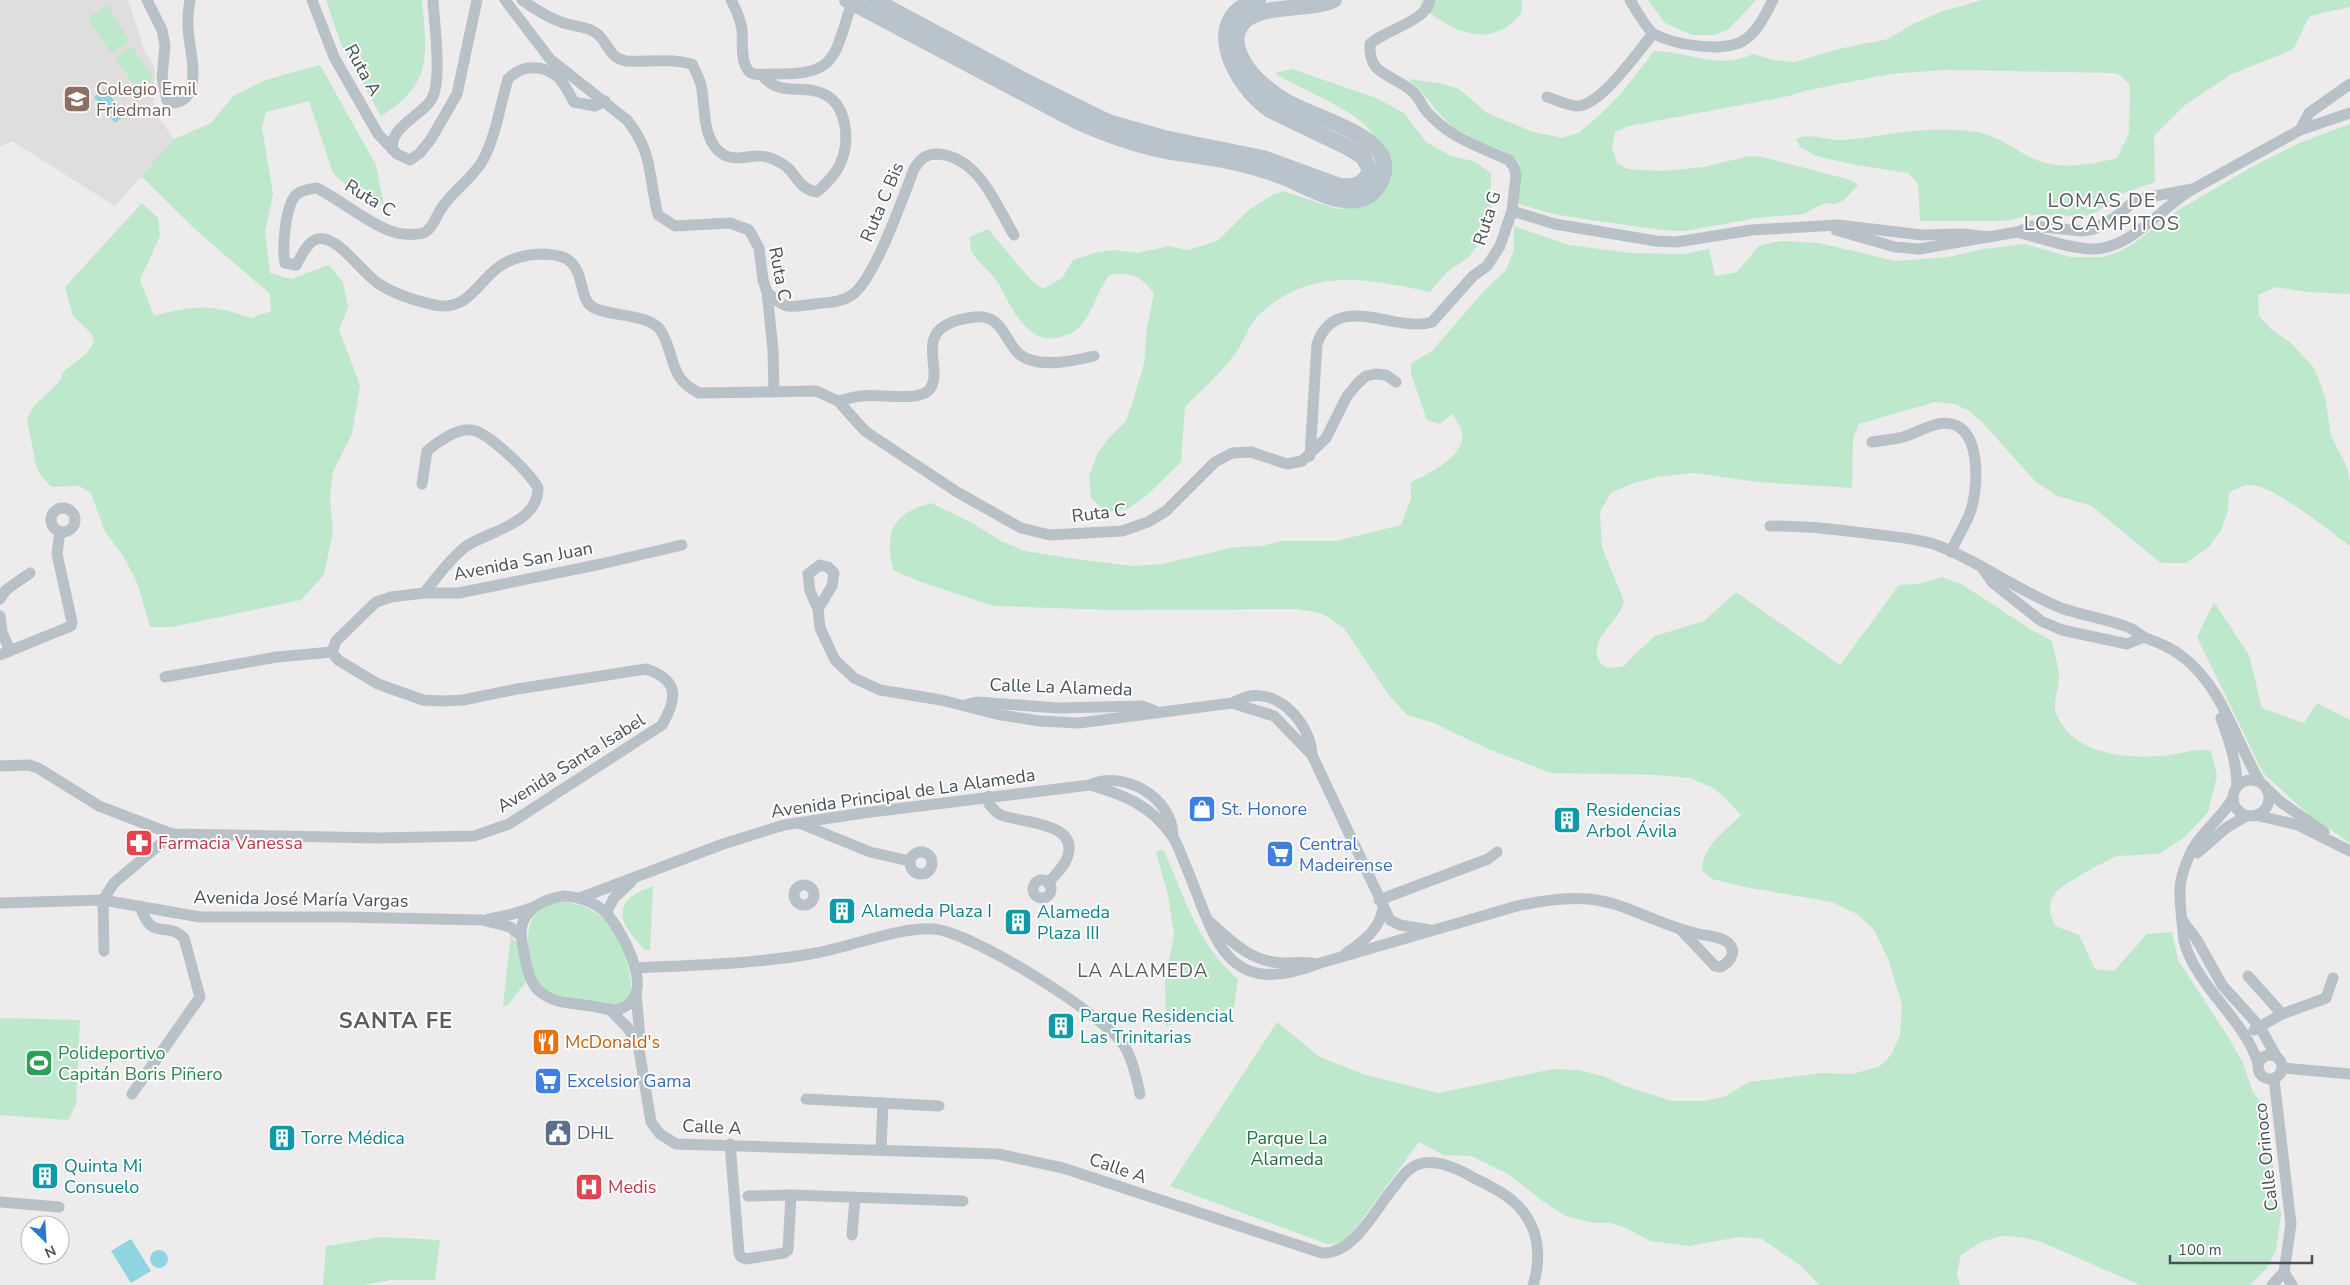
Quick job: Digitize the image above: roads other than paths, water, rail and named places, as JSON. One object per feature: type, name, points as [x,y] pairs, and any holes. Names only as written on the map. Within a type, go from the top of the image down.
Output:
[{"type":"main road","points":[[874,0],[1037,88],[1115,124],[1164,138],[1263,158],[1340,186],[1353,187],[1360,184],[1370,170],[1364,157],[1270,110],[1261,104],[1240,78],[1227,48],[1228,24],[1242,7],[1258,0]]},
{"type":"main road","points":[[852,1],[1076,121],[1103,133],[1162,151],[1242,164],[1274,174],[1323,194],[1348,200],[1357,200],[1366,198],[1378,186],[1384,169],[1382,154],[1363,138],[1288,103],[1270,90],[1246,65],[1238,50],[1237,42],[1237,36],[1244,21],[1254,13],[1318,6],[1334,0]]},
{"type":"street","points":[[147,0],[162,30],[166,45],[162,78],[167,100],[174,103],[182,101],[187,97],[192,76],[187,20],[190,0]]},
{"type":"street","name":"Ruta A","points":[[312,0],[334,57],[378,134],[393,150]]},
{"type":"street","points":[[433,0],[437,60],[435,90],[431,100],[400,129],[392,144],[393,150],[410,160],[415,159],[441,124],[457,94],[477,0]]},
{"type":"street","points":[[505,0],[550,59],[604,101]]},
{"type":"street","points":[[522,0],[549,17],[568,24],[588,28],[599,34],[617,58],[626,61],[668,59],[692,64],[701,84],[710,140],[717,149],[726,156],[756,155],[771,158],[788,167],[801,186],[817,192],[841,162],[843,155],[846,140],[843,119],[837,104],[826,95],[812,90],[791,90],[768,83],[762,75]]},
{"type":"street","points":[[731,0],[742,27],[744,63],[752,73],[762,75],[795,74],[818,70],[827,63],[833,55],[852,1]]},
{"type":"street","name":"Ruta G","points":[[1310,456],[1317,344],[1320,335],[1334,320],[1356,316],[1372,316],[1423,325],[1432,322],[1495,256],[1512,210],[1516,175],[1514,167],[1509,160],[1464,141],[1445,130],[1428,114],[1417,95],[1400,81],[1374,67],[1369,57],[1370,44],[1379,35],[1419,17],[1429,5],[1430,0]]},
{"type":"street","points":[[1630,0],[1653,34],[1688,44],[1710,47],[1741,42],[1755,31],[1773,0]]},
{"type":"street","points":[[1547,96],[1577,106],[1591,101],[1604,91],[1653,34]]},
{"type":"street","name":"Ruta C","points":[[774,392],[773,350],[767,292],[763,280],[759,248],[749,230],[730,223],[675,226],[658,215],[646,150],[628,120],[604,101],[595,106],[574,102],[558,77],[546,70],[534,67],[515,71],[508,79],[483,160],[442,207],[434,225],[423,234],[402,234],[385,229],[317,188],[306,189],[295,196],[288,209],[283,254],[286,263],[296,265],[312,241],[319,238],[332,241],[378,283],[400,295],[438,306],[455,304],[470,298],[499,266],[514,258],[537,254],[562,256],[574,263],[582,279],[586,299],[594,307],[649,322],[660,330],[676,374],[687,388],[699,393],[774,392],[816,391],[838,401],[864,431],[957,492],[1022,528],[1050,535],[1122,531],[1148,522],[1166,511],[1215,462],[1232,453],[1251,452],[1287,464],[1302,462],[1326,438],[1347,396],[1366,376],[1386,375],[1396,382]]},
{"type":"street","points":[[2300,130],[2309,114],[2350,84]]},
{"type":"street","points":[[2318,106],[2317,111],[2322,122]]},
{"type":"street","points":[[2017,232],[2074,247],[2093,249],[2123,241],[2180,196],[2300,130],[2350,113]]},
{"type":"street","name":"Ruta C Bis","points":[[767,292],[781,306],[795,307],[844,300],[853,294],[870,272],[914,169],[920,159],[929,154],[948,155],[970,166],[981,179],[1014,235]]},
{"type":"street","points":[[1828,227],[1895,247],[1919,249],[2017,232],[2032,226],[2082,231],[2094,229],[2141,199],[2167,192],[2193,189]]},
{"type":"street","points":[[2141,199],[2150,211],[2149,222]]},
{"type":"street","points":[[1512,210],[1555,224],[1656,241],[1676,242],[1752,230],[1850,226],[1922,235],[1964,234],[1988,237]]},
{"type":"street","points":[[838,401],[861,396],[920,396],[929,390],[935,379],[931,347],[934,336],[952,323],[977,317],[989,319],[1000,326],[1019,354],[1030,360],[1072,362],[1094,356]]},
{"type":"street","points":[[1872,442],[1902,437],[1935,425],[1954,425],[1967,434],[1973,450],[1976,469],[1971,510],[1965,525],[1966,533],[1954,553]]},
{"type":"street","points":[[422,484],[427,451],[446,438],[471,430],[482,434],[498,447],[525,471],[538,488],[537,501],[533,508],[515,522],[466,547],[450,561],[424,593]]},
{"type":"street","points":[[1770,526],[1793,526],[1922,541],[1954,553],[2032,595],[2062,608],[2131,628],[2144,637],[2166,646],[2184,657],[2210,683],[2219,697],[2248,761],[2264,786],[2270,801],[2268,807],[2259,816]]},
{"type":"street","points":[[0,616],[5,653],[71,626],[72,622],[57,554],[60,532]]},
{"type":"street","name":"Avenida San Juan","points":[[332,652],[336,641],[376,602],[390,597],[424,593],[458,593],[601,564],[682,544]]},
{"type":"street","points":[[1982,568],[1993,583],[2041,621],[2075,634],[2127,644],[2144,637]]},
{"type":"street","points":[[0,599],[6,590],[30,573]]},
{"type":"street","points":[[2054,626],[2062,608]]},
{"type":"street","name":"Calle La Alameda","points":[[818,609],[820,628],[829,650],[844,670],[854,678],[880,690],[963,705],[996,714],[1078,723],[1232,703],[1249,696],[1261,696],[1282,704],[1300,720],[1312,745],[1312,755]]},
{"type":"street","points":[[165,677],[278,657],[332,652]]},
{"type":"street","name":"Avenida Santa Isabel","points":[[0,766],[30,765],[38,768],[99,806],[172,834],[379,838],[474,836],[488,833],[510,824],[662,726],[674,701],[673,691],[666,680],[658,673],[646,670],[516,689],[463,700],[424,700],[378,684],[338,660],[332,652]]},
{"type":"street","points":[[2182,920],[2222,984],[2260,1027],[2276,1056],[2281,1061],[2283,1068],[2279,1076],[2274,1079],[2263,1077],[2258,1071],[2258,1063],[2246,1035],[2207,985],[2184,939],[2179,906],[2179,888],[2188,860],[2195,845],[2220,817],[2233,798],[2237,786],[2234,754],[2212,701],[2210,683]]},
{"type":"street","name":"Calle La Alameda","points":[[963,705],[977,702],[1058,708],[1142,706],[1157,712]]},
{"type":"street","name":"Calle La Alameda","points":[[1232,703],[1274,716],[1312,755],[1390,920],[1400,925],[1434,930]]},
{"type":"street","points":[[1274,716],[1282,704]]},
{"type":"street","points":[[1057,722],[1058,708]]},
{"type":"street","name":"Avenida Principal de La Alameda","points":[[580,898],[746,836],[800,823],[989,796],[1090,784],[1100,780],[1115,779],[1129,783],[1142,790],[1161,805],[1173,827],[1173,836]]},
{"type":"street","points":[[2237,786],[2248,780],[2264,786],[2282,803],[2330,836],[2338,845]]},
{"type":"street","name":"Avenida Principal de La Alameda","points":[[1090,784],[1132,798],[1143,806],[1173,836],[1220,946],[1230,959],[1248,971],[1266,976],[1293,973],[1317,964],[1539,901],[1589,899],[1631,908],[1681,930]]},
{"type":"street","points":[[1132,798],[1142,790]]},
{"type":"street","points":[[989,796],[989,804],[999,814],[1055,829],[1066,836],[1069,849],[1068,856],[1048,883]]},
{"type":"street","points":[[2233,798],[2237,810],[2246,816],[2259,816],[2298,824],[2350,851]]},
{"type":"street","points":[[2188,860],[2215,837],[2246,816]]},
{"type":"street","points":[[800,823],[870,852],[910,861]]},
{"type":"street","points":[[104,951],[103,900],[114,884],[172,834]]},
{"type":"street","points":[[1333,960],[1359,944],[1377,928],[1382,918],[1381,904],[1488,859],[1497,852]]},
{"type":"street","name":"Avenida Principal de La Alameda","points":[[606,913],[621,891],[639,877]]},
{"type":"street","points":[[554,898],[580,898],[587,900],[606,913],[626,942],[635,968],[636,993],[631,1002],[624,1008],[609,1009],[559,1002],[539,991],[532,982],[527,968],[521,936],[524,920],[534,907],[554,898]]},
{"type":"street","name":"Avenida José María Vargas","points":[[0,903],[103,900],[200,917],[344,917],[482,920],[514,914],[534,907]]},
{"type":"street","points":[[132,1094],[200,997],[184,938],[176,932],[150,926],[144,920],[140,906]]},
{"type":"street","name":"Avenida José María Vargas","points":[[482,920],[510,927],[521,936]]},
{"type":"street","name":"Avenida Principal de La Alameda","points":[[1210,922],[1236,946],[1253,956],[1271,962],[1317,964]]},
{"type":"street","points":[[635,968],[764,960],[816,953],[904,933],[929,929],[942,930],[962,937],[994,953],[1092,1013],[1124,1046],[1140,1094]]},
{"type":"street","points":[[1248,971],[1253,956]]},
{"type":"street","points":[[2196,966],[2200,959],[2208,959]]},
{"type":"street","points":[[2248,976],[2282,1014]]},
{"type":"street","points":[[2246,1035],[2282,1014],[2326,998],[2333,978]]},
{"type":"street","name":"Calle A","points":[[636,993],[640,1038],[638,1044]]},
{"type":"street","name":"Calle A","points":[[609,1009],[627,1027],[638,1044],[651,1122],[655,1129],[676,1144],[881,1149],[998,1154],[1029,1159],[1095,1178],[1322,1253],[1339,1250],[1354,1240],[1381,1202],[1410,1168],[1420,1164],[1442,1164],[1455,1167],[1492,1187],[1511,1199],[1522,1209],[1533,1228],[1538,1249],[1537,1270],[1533,1285]]},
{"type":"street","points":[[2258,1063],[2266,1056],[2276,1056]]},
{"type":"street","points":[[2283,1068],[2350,1074]]},
{"type":"street","name":"Calle Orinoco","points":[[2274,1079],[2291,1224],[2284,1272]]},
{"type":"street","points":[[806,1099],[939,1106]]},
{"type":"street","points":[[881,1149],[883,1103]]},
{"type":"street","points":[[730,1144],[739,1253],[741,1258],[746,1260],[784,1253],[788,1250],[792,1195]]},
{"type":"street","points":[[748,1196],[792,1195],[963,1202]]},
{"type":"street","points":[[852,1235],[855,1198]]},
{"type":"street","points":[[0,1202],[59,1207]]},
{"type":"street","points":[[2272,1285],[2284,1272],[2292,1285]]},
{"type":"water","points":[[105,89],[126,115],[115,123],[94,97]]},
{"type":"water","points":[[131,1239],[151,1271],[131,1283],[111,1251]]},
{"type":"water","points":[[159,1250],[165,1253],[168,1259],[165,1265],[159,1268],[153,1265],[150,1259],[153,1253]]},
{"type":"place","name":"Colegio Emil Friedman","points":[[77,99]]},
{"type":"place","name":"St. Honore","points":[[1202,809]]},
{"type":"place","name":"Residencias Arbol Ávila","points":[[1567,820]]},
{"type":"place","name":"Farmacia Vanessa","points":[[139,843]]},
{"type":"place","name":"Central Madeirense","points":[[1280,854]]},
{"type":"place","name":"Alameda Plaza I","points":[[842,911]]},
{"type":"place","name":"Alameda Plaza III","points":[[1018,922]]},
{"type":"place","name":"Parque Residencial Las Trinitarias","points":[[1061,1026]]},
{"type":"place","name":"McDonald's","points":[[546,1042]]},
{"type":"place","name":"Polideportivo Capitán Boris Piñero","points":[[39,1063]]},
{"type":"place","name":"Excelsior Gama","points":[[548,1081]]},
{"type":"place","name":"DHL","points":[[558,1133]]},
{"type":"place","name":"Torre Médica","points":[[282,1138]]},
{"type":"place","name":"Quinta Mi Consuelo","points":[[45,1176]]},
{"type":"place","name":"Medis","points":[[589,1187]]},
{"type":"district","name":"LOMAS DE LOS CAMPITOS","points":[[2102,212]]},
{"type":"district","name":"LA ALAMEDA","points":[[1143,971]]},
{"type":"district","name":"SANTA FE","points":[[396,1021]]},
{"type":"park label","name":"Parque La Alameda","points":[[1287,1148]]}]
